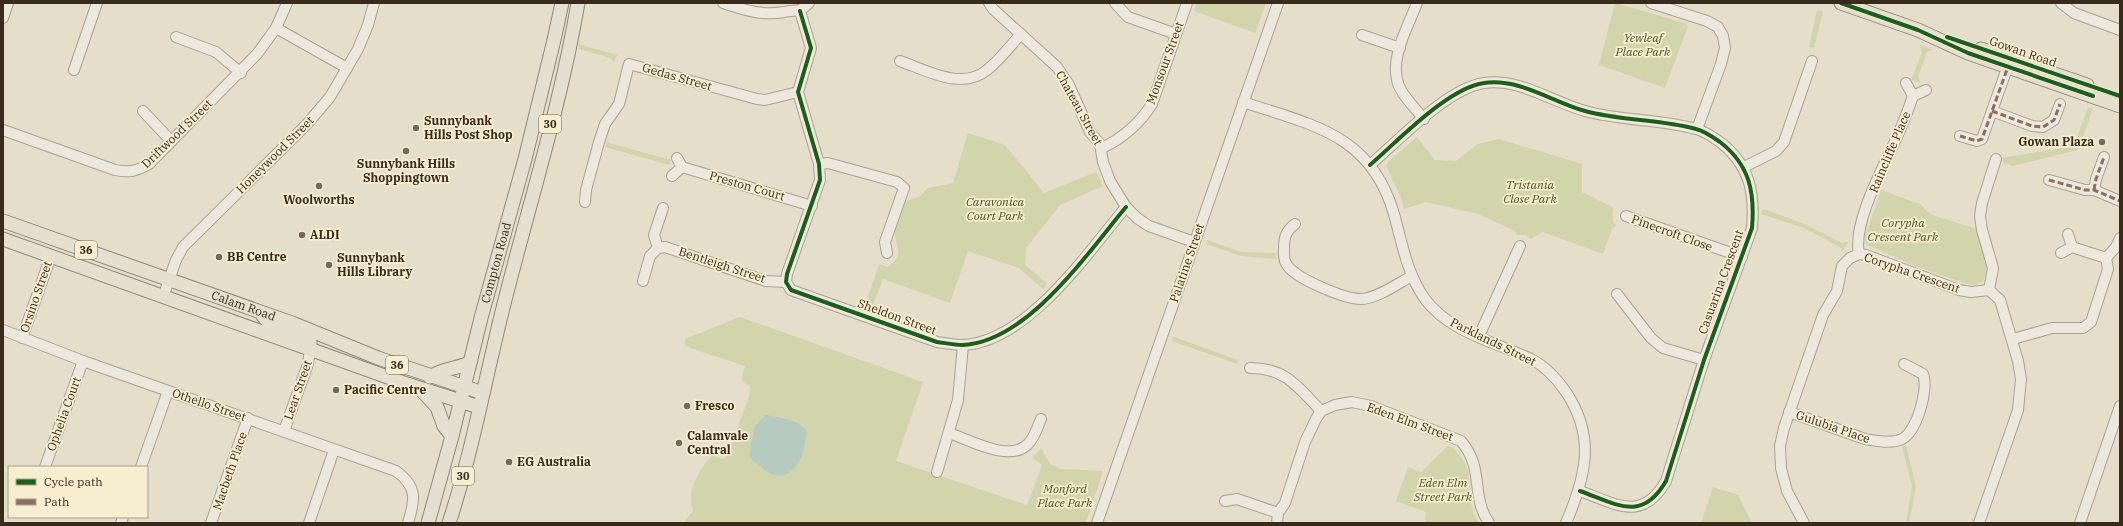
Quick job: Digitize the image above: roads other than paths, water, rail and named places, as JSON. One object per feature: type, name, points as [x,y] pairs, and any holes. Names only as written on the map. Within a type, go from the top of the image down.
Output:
[{"type":"main road","name":"Compton Road","points":[[428,523],[525,159],[562,3]]},
{"type":"main road","name":"Compton Road","points":[[449,523],[460,486],[483,394],[561,79],[578,3]]},
{"type":"main road","name":"Gowan Road","points":[[1841,3],[1918,30],[1932,32],[2120,106]]},
{"type":"main road","name":"Gowan Road","points":[[2009,63],[2120,96]]},
{"type":"main road","name":"Calam Road","points":[[3,221],[326,335],[378,358],[483,394]]},
{"type":"main road","name":"Calam Road","points":[[3,239],[420,388],[479,407]]},
{"type":"main road","points":[[259,312],[270,325],[309,340],[310,349]]},
{"type":"main road","points":[[430,377],[441,370],[455,368],[470,363]]},
{"type":"main road","points":[[420,388],[437,407],[444,426],[452,436]]},
{"type":"street","points":[[3,18],[8,3]]},
{"type":"street","points":[[74,70],[97,3]]},
{"type":"street","name":"Driftwood Street","points":[[3,130],[126,173],[138,171],[149,164],[241,73],[276,28],[287,3]]},
{"type":"street","name":"Honeywood Street","points":[[163,297],[183,247],[307,124],[330,97],[363,37],[374,3]]},
{"type":"street","points":[[723,3],[751,13],[763,14],[800,11],[809,3]]},
{"type":"street","name":"Chateau Street","points":[[989,3],[993,9],[1057,67],[1069,85],[1090,132],[1102,148],[1103,162],[1110,181],[1126,207],[1137,218],[1149,226],[1194,242]]},
{"type":"street","points":[[1115,3],[1128,17],[1176,34]]},
{"type":"street","name":"Monsour Street","points":[[1102,148],[1116,141],[1131,129],[1147,111],[1158,90],[1187,3]]},
{"type":"street","name":"Palatine Street","points":[[1097,523],[1278,3]]},
{"type":"street","points":[[1417,3],[1400,48],[1396,63],[1396,76],[1400,88],[1424,119]]},
{"type":"street","points":[[1651,3],[1707,21],[1718,27],[1723,36],[1725,48],[1721,64],[1697,129]]},
{"type":"street","points":[[2061,3],[2074,13],[2120,30]]},
{"type":"street","points":[[786,282],[787,274],[820,180],[819,164],[798,92],[811,48],[800,11]]},
{"type":"street","points":[[276,28],[347,68]]},
{"type":"street","points":[[900,61],[949,78],[960,80],[974,77],[987,70],[1021,34]]},
{"type":"street","points":[[1362,35],[1400,48]]},
{"type":"street","points":[[176,37],[216,52],[241,73]]},
{"type":"street","points":[[1744,167],[1776,152],[1784,142],[1812,61]]},
{"type":"street","points":[[1960,136],[1977,141],[1982,139],[2009,63]]},
{"type":"street","name":"Gedas Street","points":[[584,202],[599,142],[605,124],[619,104],[629,64],[757,99],[765,100],[798,92]]},
{"type":"street","name":"Casuarina Crescent","points":[[1370,165],[1424,119],[1465,88],[1485,83],[1503,82],[1517,85],[1575,109],[1596,114],[1697,129],[1730,150],[1744,167],[1751,189],[1753,209],[1752,228],[1704,360],[1666,481],[1658,495],[1649,503],[1638,507],[1625,507],[1580,491]]},
{"type":"street","name":"Raincliffe Place","points":[[1906,83],[1913,96]]},
{"type":"street","name":"Raincliffe Place","points":[[1858,254],[1858,236],[1882,166],[1900,130],[1913,96],[1926,90]]},
{"type":"street","name":"Parklands Street","points":[[1243,102],[1322,128],[1339,137],[1370,165],[1382,182],[1389,197],[1412,276],[1425,299],[1444,318],[1455,326],[1533,360],[1546,369],[1561,385],[1574,405],[1583,429],[1586,457],[1580,491],[1566,523]]},
{"type":"street","points":[[1992,111],[2032,126],[2043,127],[2054,120],[2060,104]]},
{"type":"street","points":[[143,111],[172,141]]},
{"type":"street","points":[[2094,190],[2096,179],[2104,157]]},
{"type":"street","points":[[672,176],[682,167],[677,158]]},
{"type":"street","points":[[1979,523],[2018,410],[2021,379],[2013,339],[2000,300],[1989,290],[1993,268],[1982,230],[1980,216],[1982,203],[1996,158]]},
{"type":"street","points":[[819,164],[828,162],[897,182],[904,188],[914,187]]},
{"type":"street","name":"Preston Court","points":[[682,167],[812,206]]},
{"type":"street","points":[[2050,180],[2085,190],[2094,190],[2120,200]]},
{"type":"street","points":[[887,253],[885,242],[904,188]]},
{"type":"street","name":"Sheldon Street","points":[[786,282],[791,290],[937,342],[963,345],[988,339],[1008,330],[1036,310],[1054,293],[1126,207]]},
{"type":"street","points":[[643,282],[650,256],[658,248],[654,235],[663,208]]},
{"type":"street","name":"Pinecroft Close","points":[[1626,216],[1742,258]]},
{"type":"street","points":[[1295,224],[1288,229],[1284,255],[1286,264],[1297,276],[1308,282],[1346,296],[1361,299],[1372,297],[1412,276]]},
{"type":"street","points":[[2068,234],[2072,247]]},
{"type":"street","points":[[2106,258],[2116,247],[2120,238]]},
{"type":"street","points":[[1479,336],[1520,246]]},
{"type":"street","name":"Bentleigh Street","points":[[658,248],[665,247],[766,280],[786,282]]},
{"type":"street","points":[[2061,253],[2072,247],[2106,258]]},
{"type":"street","name":"Corypha Crescent","points":[[1804,523],[1787,491],[1780,468],[1780,446],[1789,412],[1823,315],[1837,291],[1842,266],[1850,258],[1858,254],[1866,255],[1959,290],[1971,292],[1989,290]]},
{"type":"street","name":"Orsino Street","points":[[22,338],[51,256]]},
{"type":"street","points":[[2013,339],[2052,328],[2083,328],[2091,322],[2108,269],[2106,258]]},
{"type":"street","points":[[1617,294],[1651,338],[1663,348],[1704,360]]},
{"type":"street","name":"Othello Street","points":[[3,330],[83,361],[396,471],[405,478],[411,486],[414,504],[408,523]]},
{"type":"street","points":[[937,472],[958,400],[963,345]]},
{"type":"street","name":"Lear Street","points":[[284,431],[308,364],[310,349]]},
{"type":"street","name":"Ophelia Court","points":[[45,466],[83,361]]},
{"type":"street","name":"Gulubia Place","points":[[1789,412],[1865,439],[1882,441],[1902,439],[1911,432],[1926,388],[1923,374],[1904,364]]},
{"type":"street","points":[[1226,501],[1238,499],[1277,518],[1285,503],[1305,442],[1321,411],[1294,382],[1286,376],[1266,368],[1250,368]]},
{"type":"street","points":[[141,466],[168,391]]},
{"type":"street","name":"Eden Elm Street","points":[[1321,411],[1335,405],[1352,402],[1371,406],[1460,441],[1470,452],[1475,466],[1480,502],[1484,515],[1489,523]]},
{"type":"street","points":[[2080,523],[2120,406]]},
{"type":"street","name":"Macbeth Place","points":[[211,523],[248,418]]},
{"type":"street","points":[[949,433],[1003,452],[1015,452],[1028,444],[1033,437],[1041,419]]},
{"type":"street","points":[[2087,523],[2120,426]]},
{"type":"street","points":[[309,523],[334,450]]},
{"type":"place","name":"Sunnybank Hills Post Shop","points":[[416,128]]},
{"type":"place","name":"Gowan Plaza","points":[[2102,142]]},
{"type":"place","name":"Sunnybank Hills Shoppingtown","points":[[406,151]]},
{"type":"place","name":"Woolworths","points":[[319,186]]},
{"type":"place","name":"ALDI","points":[[302,235]]},
{"type":"place","name":"BB Centre","points":[[219,257]]},
{"type":"place","name":"Sunnybank Hills Library","points":[[329,265]]},
{"type":"place","name":"Pacific Centre","points":[[336,390]]},
{"type":"place","name":"Fresco","points":[[687,406]]},
{"type":"place","name":"Calamvale Central","points":[[679,443]]},
{"type":"place","name":"EG Australia","points":[[509,462]]},
{"type":"park label","name":"Yewleaf Place Park","points":[[1643,45]]},
{"type":"park label","name":"Tristania Close Park","points":[[1530,192]]},
{"type":"park label","name":"Caravonica Court Park","points":[[995,209]]},
{"type":"park label","name":"Corypha Crescent Park","points":[[1903,230]]},
{"type":"park label","name":"Eden Elm Street Park","points":[[1443,490]]},
{"type":"park label","name":"Monford Place Park","points":[[1065,496]]}]
